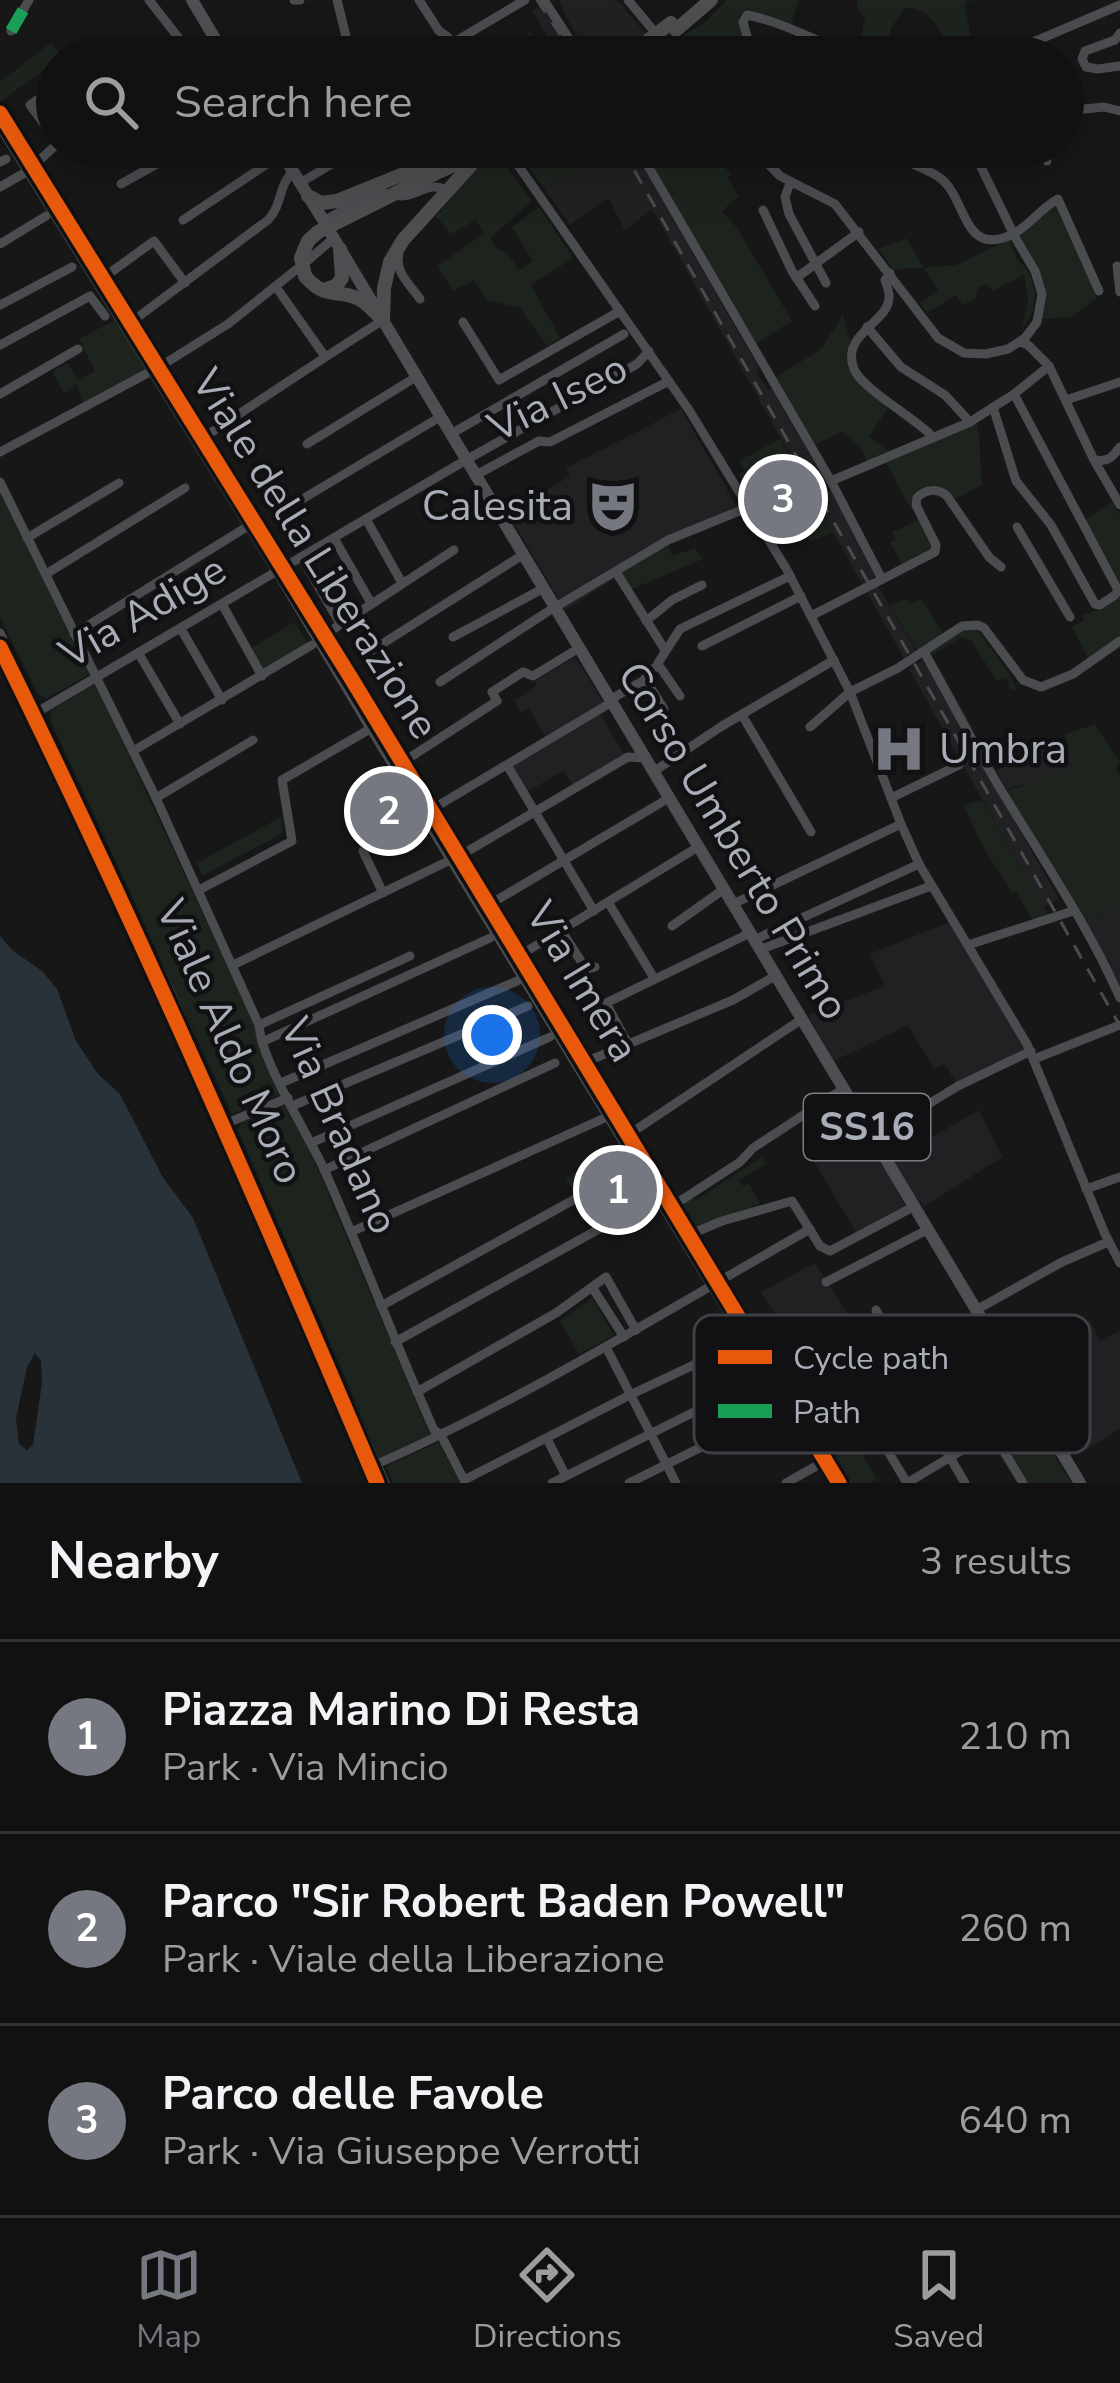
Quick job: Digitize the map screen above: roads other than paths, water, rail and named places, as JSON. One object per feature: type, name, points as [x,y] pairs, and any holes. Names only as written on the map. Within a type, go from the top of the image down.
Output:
[{"type":"highway","points":[[663,36],[698,0]]},
{"type":"highway","points":[[659,36],[711,0]]},
{"type":"highway","points":[[300,184],[321,203],[436,168]]},
{"type":"highway","points":[[383,320],[359,299],[323,290],[302,266],[305,244],[446,168]]},
{"type":"highway","points":[[383,320],[390,262],[460,168]]},
{"type":"highway","points":[[323,290],[342,278],[329,232]]},
{"type":"main road","points":[[192,0],[213,36]]},
{"type":"main road","name":"Corso Umberto Primo","points":[[290,168],[979,1315]]},
{"type":"main road","name":"Corso Umberto Primo","points":[[1061,1453],[1079,1483]]},
{"type":"street","points":[[11,32],[29,0]]},
{"type":"street","points":[[149,0],[175,36]]},
{"type":"street","points":[[337,0],[346,36]]},
{"type":"street","points":[[419,0],[438,36]]},
{"type":"street","points":[[463,36],[525,0]]},
{"type":"street","points":[[628,0],[653,30]]},
{"type":"street","points":[[545,1],[568,36]]},
{"type":"street","points":[[746,36],[742,22],[747,15],[806,36]]},
{"type":"street","points":[[1067,36],[1118,19],[1118,38],[1084,54]]},
{"type":"street","points":[[1084,65],[1091,69],[1120,66]]},
{"type":"street","name":"Viale della Liberazione","points":[[0,108],[370,728],[457,857],[735,1315]]},
{"type":"street","points":[[1084,109],[1120,111]]},
{"type":"street","name":"Viale della Liberazione","points":[[0,127],[61,207]]},
{"type":"street","points":[[0,187],[36,163]]},
{"type":"street","points":[[33,166],[134,320],[276,212],[286,179],[300,184],[326,168]]},
{"type":"street","points":[[121,184],[150,168]]},
{"type":"street","points":[[183,220],[256,168]]},
{"type":"street","points":[[509,168],[649,351],[716,450],[790,576],[850,692],[901,824],[931,886],[1032,1055],[1120,1263]]},
{"type":"street","points":[[649,168],[831,481],[882,579]]},
{"type":"street","points":[[770,168],[790,183],[831,201],[933,332],[951,347],[986,354],[1021,342],[1037,322],[1042,293],[981,168]]},
{"type":"street","points":[[916,168],[944,181],[976,235],[1013,234],[1058,199],[1099,291]]},
{"type":"street","points":[[790,183],[786,205],[826,284]]},
{"type":"street","points":[[401,196],[432,186],[445,192],[398,259],[400,270],[420,298]]},
{"type":"street","points":[[329,232],[368,196],[385,193]]},
{"type":"street","points":[[763,210],[814,306]]},
{"type":"street","points":[[0,244],[46,216]]},
{"type":"street","points":[[796,278],[859,232]]},
{"type":"street","points":[[106,275],[154,241],[185,283]]},
{"type":"street","points":[[0,305],[72,266]]},
{"type":"street","points":[[164,364],[228,324],[302,266]]},
{"type":"street","points":[[1117,266],[1120,292]]},
{"type":"street","points":[[890,274],[885,280],[890,297],[887,306],[867,327],[852,354],[853,366],[866,385],[932,436]]},
{"type":"street","points":[[276,287],[324,356]]},
{"type":"street","points":[[0,345],[90,296],[105,316]]},
{"type":"street","points":[[463,322],[499,380],[620,311]]},
{"type":"street","points":[[198,445],[383,320]]},
{"type":"street","points":[[867,327],[902,367],[945,395],[970,422]]},
{"type":"street","points":[[451,434],[625,334]]},
{"type":"street","points":[[1021,342],[1049,366],[1120,505]]},
{"type":"street","points":[[0,394],[78,349]]},
{"type":"street","points":[[637,364],[649,351]]},
{"type":"street","points":[[637,364],[656,362]]},
{"type":"street","name":"Via Adige","points":[[39,711],[637,364]]},
{"type":"street","points":[[831,481],[970,422],[1049,366]]},
{"type":"street","points":[[0,452],[146,374]]},
{"type":"street","points":[[308,444],[416,377]]},
{"type":"street","name":"Via Iseo","points":[[476,475],[669,381]]},
{"type":"street","points":[[1066,400],[1120,382]]},
{"type":"street","points":[[993,407],[1016,481],[1051,525],[1095,604],[1100,605],[1118,590],[1014,394]]},
{"type":"street","points":[[294,504],[440,417]]},
{"type":"street","points":[[1094,460],[1104,462],[1120,447]]},
{"type":"street","name":"Via Bradano","points":[[0,482],[199,890],[434,1430],[464,1480],[548,1439]]},
{"type":"street","points":[[27,538],[118,483]]},
{"type":"street","points":[[46,574],[185,488]]},
{"type":"street","points":[[811,616],[935,552],[916,506],[919,495],[933,490],[951,500],[1001,567]]},
{"type":"street","points":[[440,682],[668,540],[749,507]]},
{"type":"street","points":[[366,519],[402,583]]},
{"type":"street","points":[[1017,527],[1070,617]]},
{"type":"street","points":[[74,634],[245,528]]},
{"type":"street","points":[[334,538],[371,603]]},
{"type":"street","points":[[326,634],[454,550]]},
{"type":"street","points":[[371,651],[524,554]]},
{"type":"street","points":[[302,557],[340,625]]},
{"type":"street","points":[[616,572],[665,650]]},
{"type":"street","points":[[1053,586],[1078,572]]},
{"type":"street","points":[[434,808],[644,679],[680,629],[790,576]]},
{"type":"street","points":[[646,621],[672,600],[702,585]]},
{"type":"street","points":[[453,637],[544,587]]},
{"type":"street","points":[[702,646],[801,596]]},
{"type":"street","points":[[222,604],[262,676]]},
{"type":"street","points":[[810,727],[850,692],[898,668],[962,626],[979,625],[1024,680],[1041,687],[1073,674],[1120,641]]},
{"type":"street","points":[[181,629],[222,700]]},
{"type":"street","name":"Viale Aldo Moro","points":[[0,633],[171,993],[385,1483]]},
{"type":"street","points":[[133,751],[312,646]]},
{"type":"street","points":[[406,760],[497,701],[492,692],[517,675],[533,676],[579,648]]},
{"type":"street","points":[[925,652],[1120,998]]},
{"type":"street","points":[[139,654],[180,724]]},
{"type":"street","points":[[653,772],[834,660]]},
{"type":"street","points":[[657,666],[680,696]]},
{"type":"street","points":[[644,679],[664,709]]},
{"type":"street","points":[[742,715],[812,832]]},
{"type":"street","name":"Via Imera","points":[[370,728],[382,722],[406,760],[457,857],[492,903],[588,1061],[613,1114],[631,1132],[692,1234],[715,1283]]},
{"type":"street","points":[[199,890],[292,841],[282,780],[370,728]]},
{"type":"street","points":[[156,798],[253,740]]},
{"type":"street","points":[[628,757],[635,742]]},
{"type":"street","points":[[233,965],[457,857],[628,757],[644,758]]},
{"type":"street","points":[[507,765],[594,911]]},
{"type":"street","points":[[891,798],[958,765]]},
{"type":"street","points":[[492,903],[669,798]]},
{"type":"street","points":[[733,904],[901,824]]},
{"type":"street","points":[[522,954],[698,847]]},
{"type":"street","points":[[363,851],[383,893]]},
{"type":"street","points":[[628,1044],[607,1003],[920,864]]},
{"type":"street","points":[[754,941],[931,886]]},
{"type":"street","points":[[672,926],[724,889]]},
{"type":"street","points":[[608,902],[654,978]]},
{"type":"street","points":[[968,945],[1073,910]]},
{"type":"street","points":[[561,930],[586,969],[595,967]]},
{"type":"street","points":[[262,1042],[490,938]]},
{"type":"street","points":[[259,1025],[410,956]]},
{"type":"street","points":[[588,1061],[733,1000],[776,976]]},
{"type":"street","points":[[280,1083],[517,981]]},
{"type":"street","points":[[227,1123],[528,1006]]},
{"type":"street","points":[[631,1132],[802,1019]]},
{"type":"street","points":[[873,1138],[958,1086],[1120,1025]]},
{"type":"street","points":[[311,1143],[550,1037]]},
{"type":"street","points":[[324,1170],[555,1063]]},
{"type":"street","points":[[674,1205],[843,1089]]},
{"type":"street","points":[[351,1232],[613,1114]]},
{"type":"street","points":[[1087,1189],[1120,1177]]},
{"type":"street","points":[[380,1306],[586,1193],[605,1226]]},
{"type":"street","points":[[692,1234],[792,1201],[820,1246],[830,1250],[914,1207]]},
{"type":"street","points":[[395,1342],[646,1203]]},
{"type":"street","points":[[377,1464],[606,1347],[809,1229]]},
{"type":"street","points":[[826,1282],[927,1230]]},
{"type":"street","points":[[976,1310],[1108,1241]]},
{"type":"street","points":[[417,1392],[556,1313],[606,1277],[636,1330]]},
{"type":"street","points":[[592,1287],[624,1337]]},
{"type":"street","points":[[876,1310],[878,1315]]},
{"type":"street","points":[[606,1347],[676,1483]]},
{"type":"street","points":[[566,1476],[548,1439],[694,1365]]},
{"type":"street","points":[[552,1483],[694,1410]]},
{"type":"street","points":[[629,1483],[694,1450]]},
{"type":"street","name":"Viale della Liberazione","points":[[814,1453],[832,1483]]},
{"type":"street","points":[[825,1453],[846,1483]]},
{"type":"street","points":[[889,1453],[907,1483],[956,1453]]},
{"type":"street","points":[[947,1453],[965,1483]]},
{"type":"street","points":[[1005,1453],[1023,1483]]},
{"type":"street","points":[[786,1483],[820,1464]]},
{"type":"railway","points":[[537,0],[561,36]]},
{"type":"railway","points":[[633,168],[1120,1026]]},
{"type":"place","name":"Parco delle Favole","points":[[783,499]]},
{"type":"place","name":"Calesita","points":[[613,506]]},
{"type":"place","name":"Umbra","points":[[899,749]]},
{"type":"place","name":"Parco \"Sir Robert Baden Powell\"","points":[[389,811]]},
{"type":"place","name":"Piazza Marino Di Resta","points":[[618,1190]]}]
